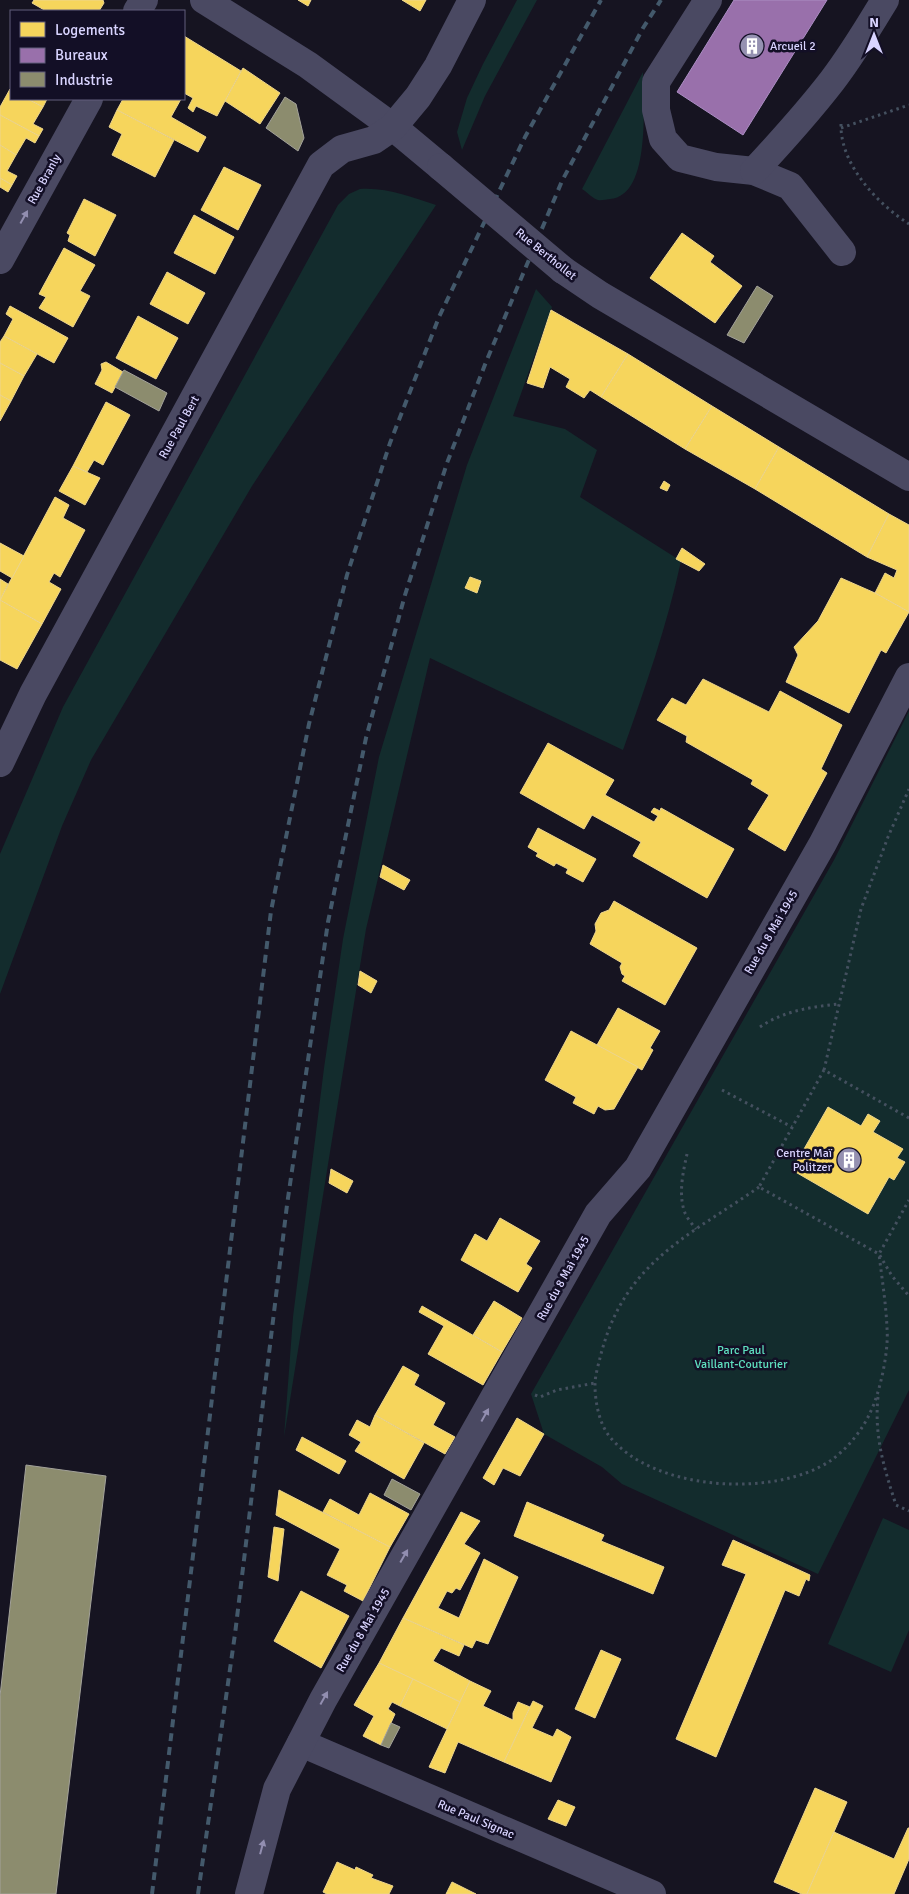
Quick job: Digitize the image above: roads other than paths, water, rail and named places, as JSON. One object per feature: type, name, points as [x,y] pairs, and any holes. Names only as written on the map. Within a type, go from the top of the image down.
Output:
[{"type":"street","name":"Rue Berthollet","points":[[204,0],[308,65],[393,127],[563,270],[600,296],[909,477]]},
{"type":"street","name":"Rue Paul Bert","points":[[0,763],[33,694],[321,165],[342,149],[374,140],[393,127],[418,97],[438,66],[472,0]]},
{"type":"street","points":[[708,0],[656,82],[656,110],[663,139],[680,158],[716,167],[754,171],[790,186],[842,252]]},
{"type":"street","points":[[754,171],[801,119],[832,80],[885,0]]},
{"type":"street","name":"Rue Branly","points":[[0,260],[88,100]]},
{"type":"street","name":"Rue du 8 Mai 1945","points":[[249,1894],[277,1789],[323,1700],[598,1214],[638,1168],[823,843],[909,677]]},
{"type":"street","name":"Rue Paul Signac","points":[[301,1743],[652,1894]]},
{"type":"railway","points":[[152,1894],[271,911],[309,724],[347,575],[390,443],[439,317],[525,137],[601,0]]},
{"type":"railway","points":[[198,1894],[235,1634],[287,1205],[328,922],[366,738],[405,595],[447,463],[486,362],[562,181],[643,28],[661,0]]},
{"type":"place","name":"Arcueil 2","points":[[752,46]]},
{"type":"place","name":"Centre Maï Politzer","points":[[849,1160]]},
{"type":"park label","name":"Parc Paul Vaillant-Couturier","points":[[741,1357]]}]
